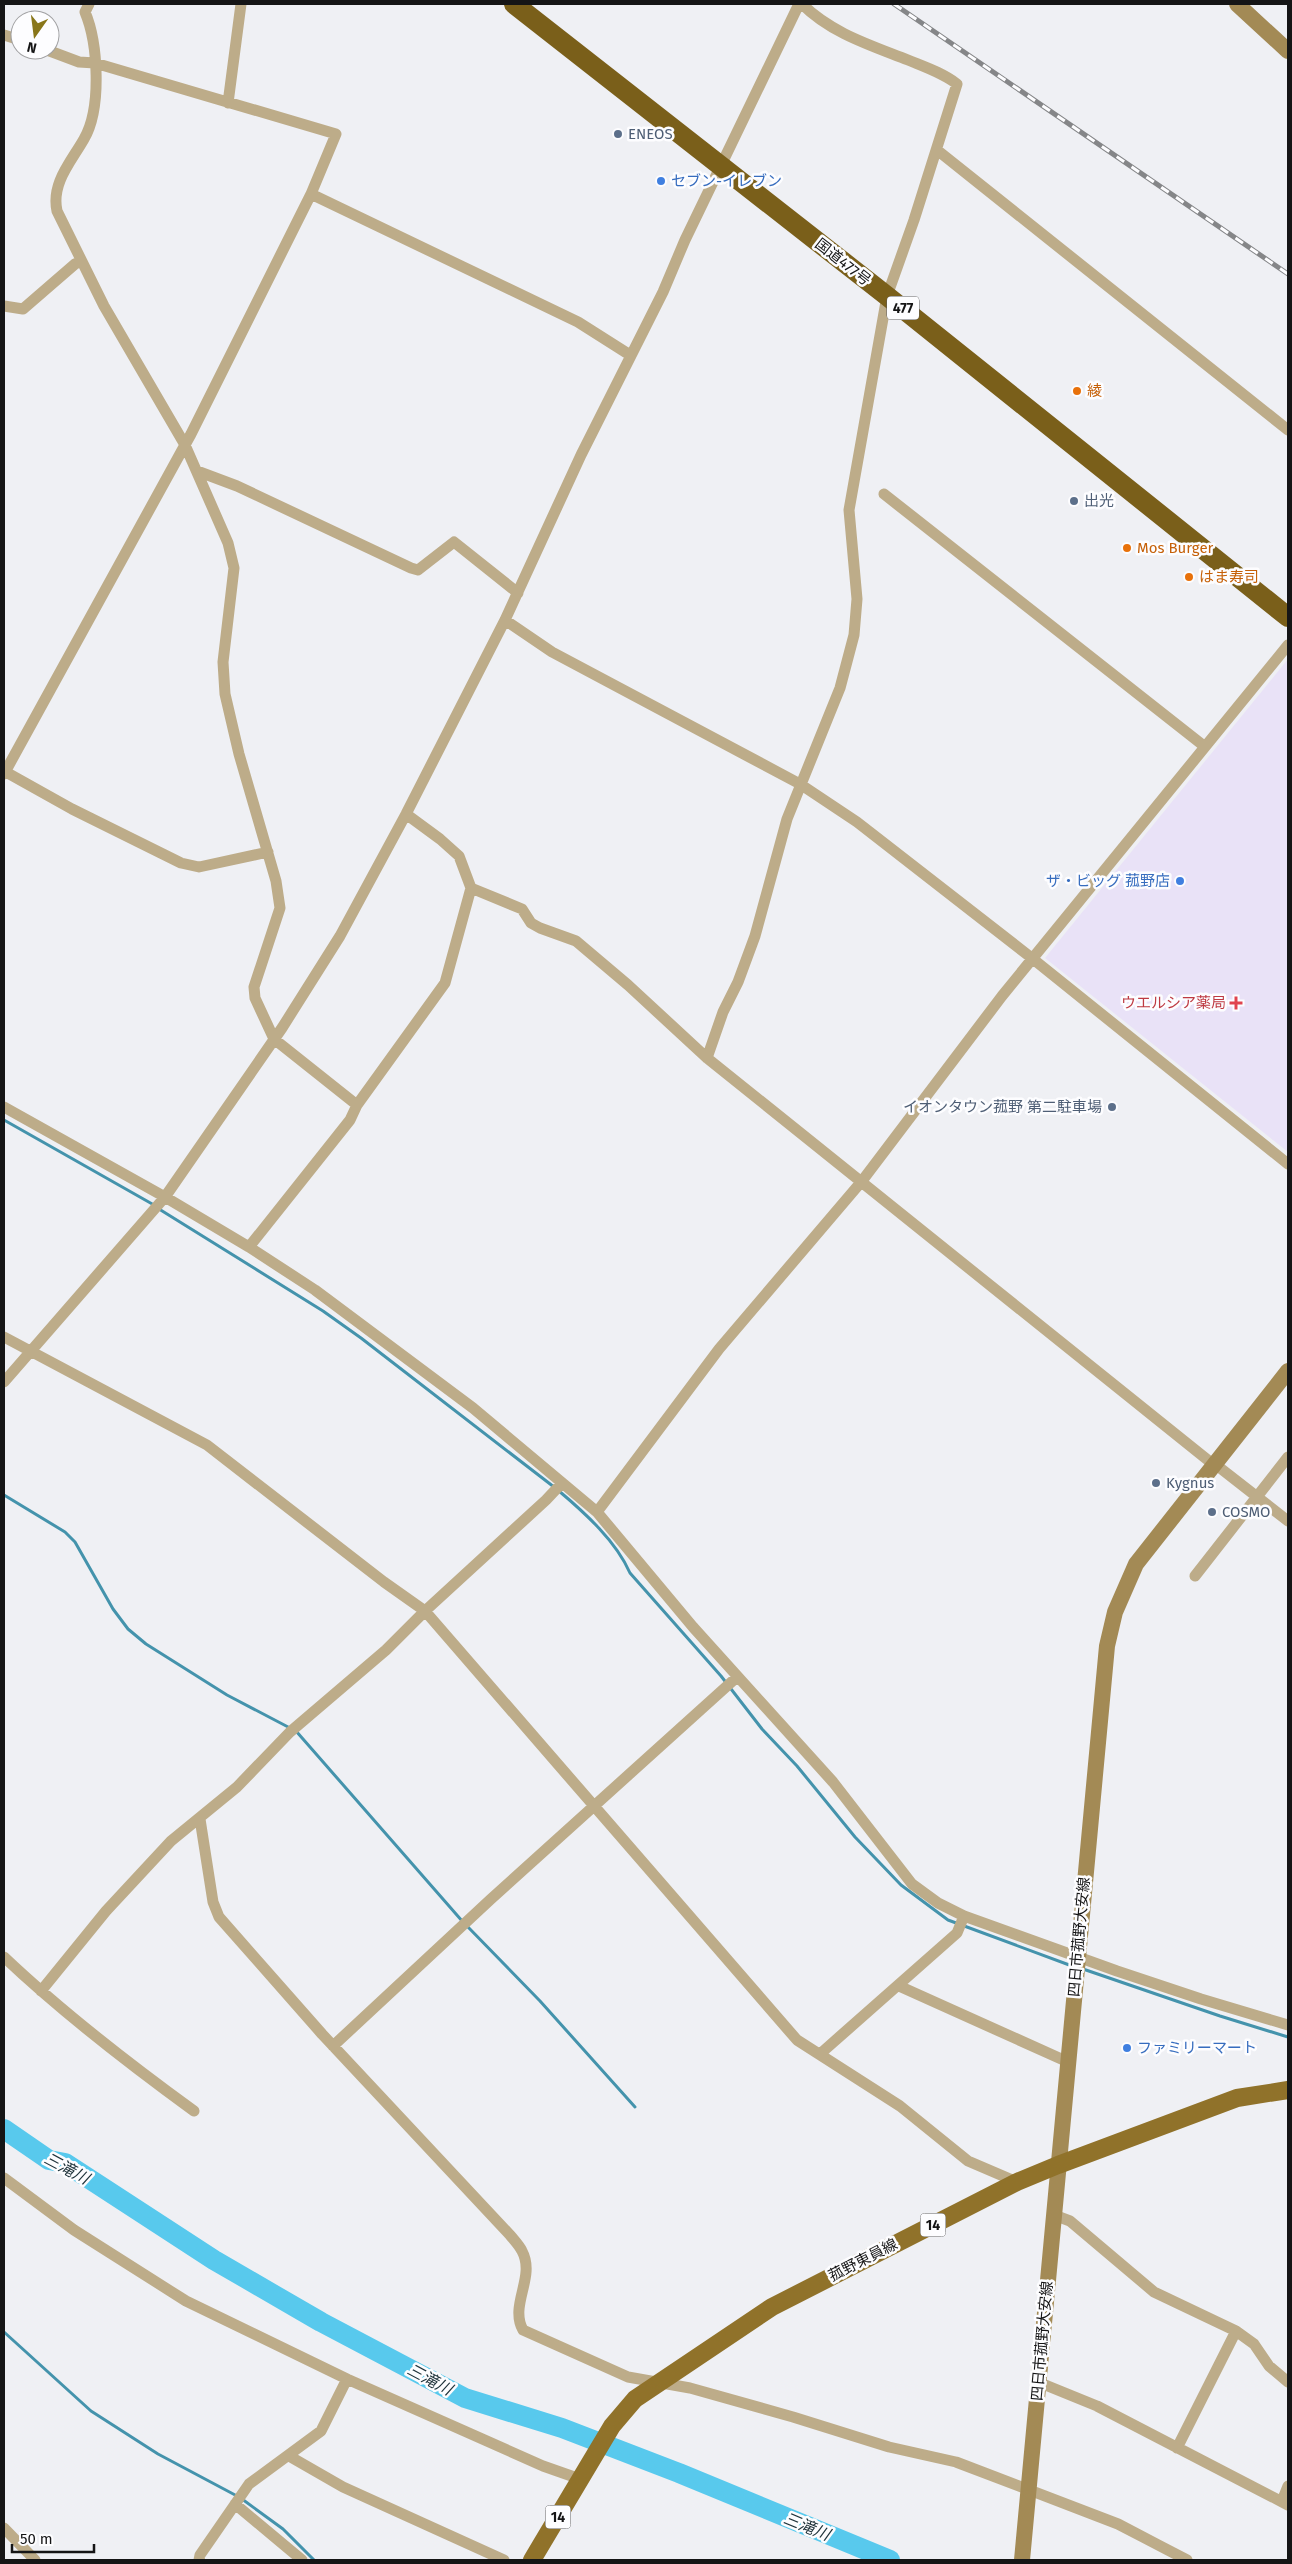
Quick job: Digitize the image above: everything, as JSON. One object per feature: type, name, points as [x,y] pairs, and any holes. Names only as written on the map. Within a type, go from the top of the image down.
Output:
[{"type":"highway","name":"国道477号","points":[[514,4],[887,296],[1288,617]]},
{"type":"main road","points":[[1236,4],[1288,51]]},
{"type":"main road","name":"四日市菰野大安線","points":[[1022,2560],[1107,1646],[1115,1612],[1136,1564],[1288,1371]]},
{"type":"main road","name":"菰野東員線","points":[[532,2560],[612,2426],[635,2399],[772,2307],[1017,2182],[1058,2164],[1237,2098],[1288,2090]]},
{"type":"street","points":[[88,4],[84,12],[92,29],[95,63],[90,122],[85,138],[59,181],[55,195],[57,212],[104,306],[185,445],[228,543],[234,568],[223,662],[224,694],[239,754],[268,852],[280,908],[254,987],[255,998],[274,1039],[358,1105]]},
{"type":"street","points":[[228,103],[241,4]]},
{"type":"street","points":[[4,1382],[163,1199],[274,1039],[340,936],[406,814],[505,620],[580,455],[663,292],[720,167],[801,4],[815,17],[846,36],[935,70],[957,84],[937,150],[887,296],[849,510],[857,599],[854,635],[840,688],[787,819],[756,936],[738,982],[723,1012],[707,1058]]},
{"type":"street","points":[[60,55],[79,62],[95,63],[336,134],[311,194],[185,445],[4,772],[72,809],[181,863],[200,867],[268,852]]},
{"type":"street","points":[[937,150],[1288,430]]},
{"type":"street","points":[[311,194],[578,322],[630,356]]},
{"type":"street","points":[[4,306],[23,309],[75,264],[82,261]]},
{"type":"street","points":[[197,471],[237,486],[418,570],[454,542],[518,593]]},
{"type":"street","points":[[884,494],[1204,746]]},
{"type":"street","points":[[505,620],[552,652],[800,784],[857,822],[1033,959],[1288,1164]]},
{"type":"street","points":[[597,1512],[719,1349],[862,1181],[1002,996],[1288,645]]},
{"type":"street","points":[[249,1247],[350,1120],[358,1105],[445,983],[471,888],[459,856],[440,839],[406,814]]},
{"type":"street","points":[[471,888],[522,909],[531,922],[540,928],[576,941],[707,1058],[1288,1521]]},
{"type":"street","points":[[4,1107],[249,1247],[315,1290],[386,1341],[473,1408],[597,1512],[736,1679],[833,1782],[912,1884],[938,1903],[964,1917],[1076,1964],[1288,2025]]},
{"type":"street","points":[[4,1337],[206,1445],[384,1582],[425,1611],[797,2040],[900,2106],[968,2161],[1017,2182]]},
{"type":"street","points":[[1194,1576],[1288,1457]]},
{"type":"street","points":[[41,1991],[106,1911],[171,1841],[200,1819],[236,1787],[293,1729],[386,1650],[562,1483]]},
{"type":"street","points":[[334,2046],[459,1929],[736,1679]]},
{"type":"street","points":[[200,1819],[213,1902],[219,1917],[334,2046],[510,2235],[522,2251],[527,2273],[518,2312],[519,2323],[523,2330],[628,2377],[663,2382],[793,2416],[889,2448],[956,2462],[1118,2524],[1188,2560]]},
{"type":"street","points":[[820,2054],[891,1989],[899,1986],[957,1932],[964,1917]]},
{"type":"street","points":[[4,1957],[41,1991],[133,2067],[194,2111]]},
{"type":"street","points":[[899,1986],[1068,2062]]},
{"type":"street","points":[[4,2178],[74,2230],[162,2287],[213,2315],[347,2379],[543,2466],[582,2477]]},
{"type":"street","points":[[1054,2215],[1070,2221],[1154,2292],[1236,2331],[1254,2344],[1270,2366],[1288,2382]]},
{"type":"street","points":[[1177,2448],[1236,2331]]},
{"type":"street","points":[[200,2560],[200,2555],[249,2484],[324,2428],[347,2379]]},
{"type":"street","points":[[1038,2382],[1097,2406],[1285,2503],[1288,2486]]},
{"type":"street","points":[[289,2456],[343,2487],[504,2560]]},
{"type":"street","points":[[235,2504],[302,2560]]},
{"type":"street","points":[[4,2528],[35,2560]]},
{"type":"shaded area","points":[[1288,659],[1288,1152],[1045,958]]},
{"type":"waterway","points":[[4,1120],[154,1205]]},
{"type":"waterway","points":[[159,1209],[323,1311],[361,1338],[554,1487]]},
{"type":"waterway","points":[[559,1491],[589,1518],[608,1539],[617,1550],[630,1573],[721,1676],[762,1729],[797,1766],[855,1837],[901,1885],[948,1920],[1072,1966]]},
{"type":"waterway","points":[[4,1495],[65,1532],[75,1542],[113,1609],[128,1629],[146,1644],[227,1695],[290,1728]]},
{"type":"waterway","points":[[296,1731],[463,1922]]},
{"type":"waterway","points":[[467,1926],[540,2001],[635,2107]]},
{"type":"waterway","points":[[1083,1969],[1288,2037]]},
{"type":"waterway","name":"三滝川","points":[[4,2129],[49,2160],[65,2163],[214,2260],[321,2322],[465,2398],[562,2428],[679,2473],[890,2560]]},
{"type":"waterway","points":[[4,2332],[91,2411],[158,2454],[237,2496]]},
{"type":"waterway","points":[[242,2499],[283,2529],[314,2560]]},
{"type":"railway","points":[[894,4],[1288,274]]},
{"type":"place","name":"ENEOS","points":[[618,134]]},
{"type":"place","name":"セブン-イレブン","points":[[661,181]]},
{"type":"place","name":"綾","points":[[1077,391]]},
{"type":"place","name":"出光","points":[[1074,501]]},
{"type":"place","name":"Mos Burger","points":[[1127,548]]},
{"type":"place","name":"はま寿司","points":[[1189,577]]},
{"type":"place","name":"ザ・ビッグ 菰野店","points":[[1180,881]]},
{"type":"place","name":"ウエルシア薬局","points":[[1236,1003]]},
{"type":"place","name":"イオンタウン菰野 第二駐車場","points":[[1112,1107]]},
{"type":"place","name":"Kygnus","points":[[1156,1483]]},
{"type":"place","name":"COSMO","points":[[1212,1512]]},
{"type":"place","name":"ファミリーマート","points":[[1127,2048]]}]
